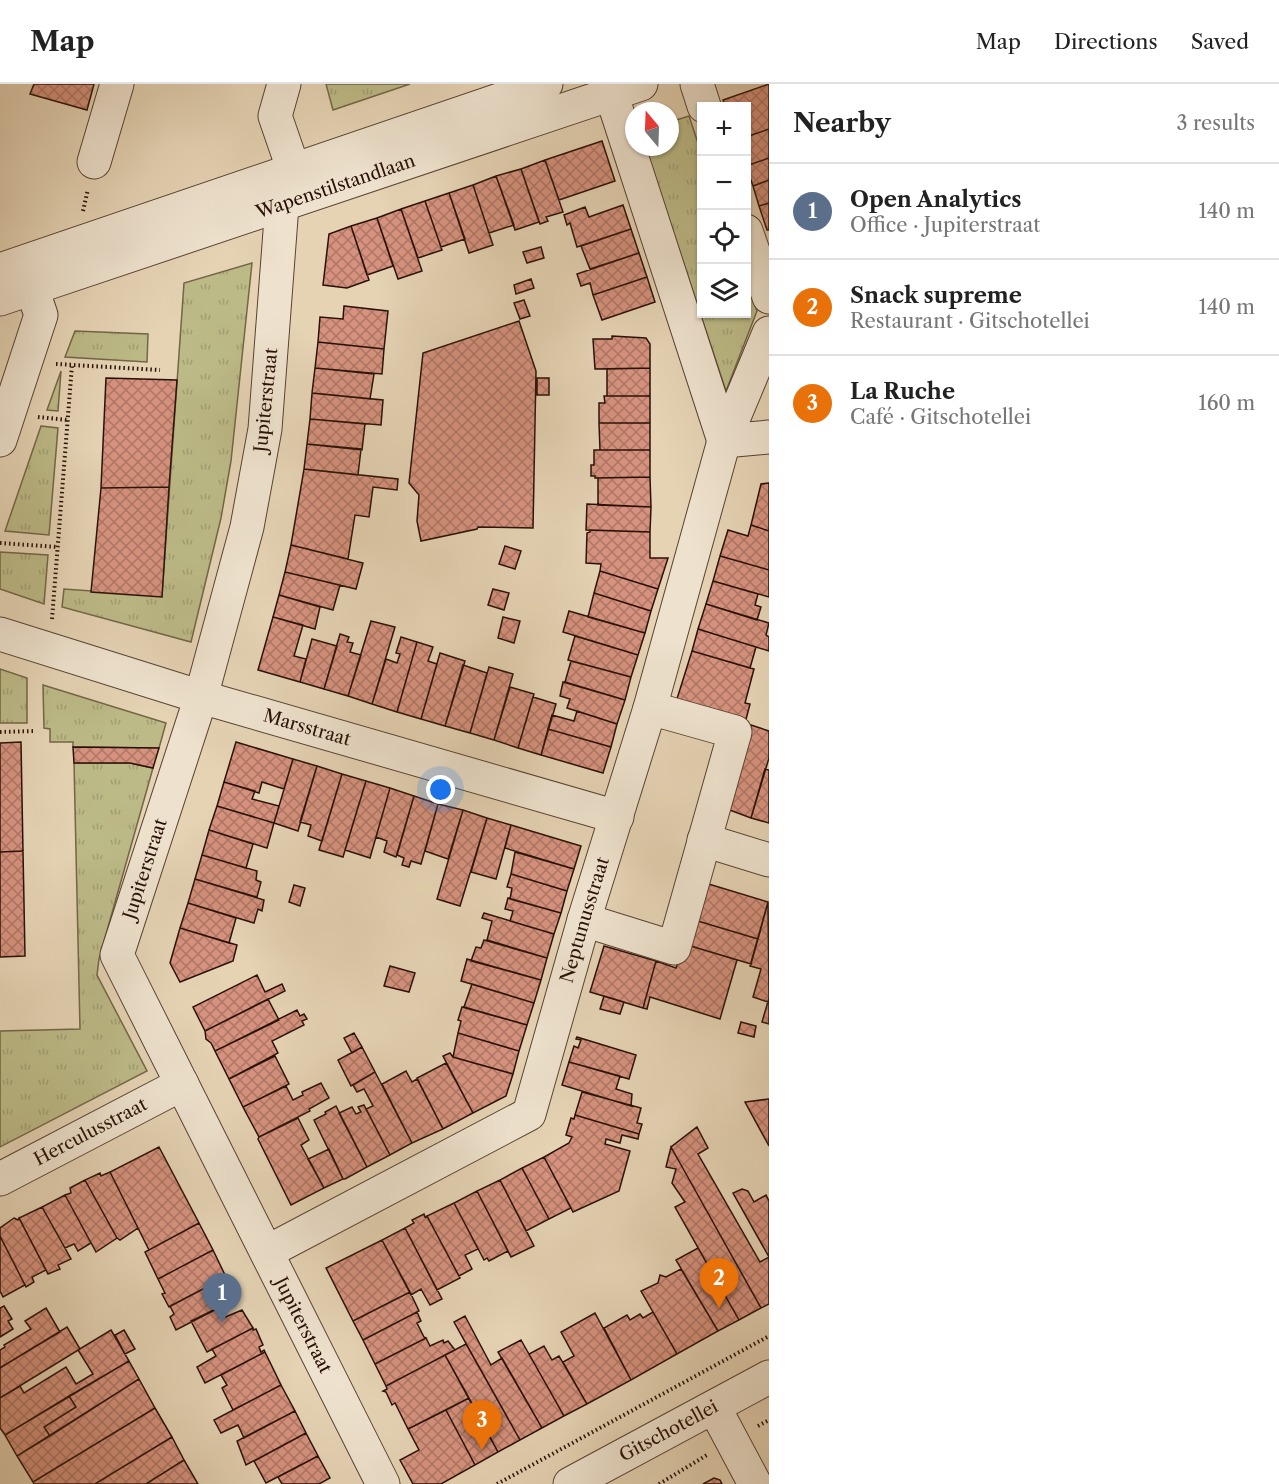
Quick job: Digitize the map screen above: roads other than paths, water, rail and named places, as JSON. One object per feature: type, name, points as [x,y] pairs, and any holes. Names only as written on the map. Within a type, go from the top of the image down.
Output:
[{"type":"street","points":[[94,162],[117,84]]},
{"type":"street","points":[[284,84],[275,116],[294,171]]},
{"type":"street","name":"Wapenstilstandlaan","points":[[18,273],[294,171],[546,84]]},
{"type":"street","points":[[697,84],[703,102]]},
{"type":"street","points":[[620,87],[724,441],[769,437]]},
{"type":"street","name":"Wapenstilstandlaan","points":[[18,273],[282,205],[620,87]]},
{"type":"street","name":"Jupiterstraat","points":[[282,205],[265,429],[247,527],[201,697],[117,955],[383,1484]]},
{"type":"street","points":[[751,243],[769,297]]},
{"type":"street","points":[[0,299],[18,273],[41,315],[0,440]]},
{"type":"street","name":"Neptunusstraat","points":[[267,1252],[529,1114],[584,920],[650,708],[724,441],[769,333]]},
{"type":"street","name":"Marsstraat","points":[[0,634],[201,697],[616,817]]},
{"type":"street","points":[[584,920],[674,948],[735,732],[650,708]]},
{"type":"street","points":[[704,840],[769,860]]},
{"type":"street","name":"Herculusstraat","points":[[0,1179],[182,1084]]},
{"type":"street","name":"Gitschotellei","points":[[570,1484],[769,1377]]},
{"type":"street","points":[[714,1407],[754,1484]]},
{"type":"place","name":"Snack supreme","points":[[719,1308]]},
{"type":"place","name":"Open Analytics","points":[[222,1323]]},
{"type":"place","name":"La Ruche","points":[[482,1450]]}]
